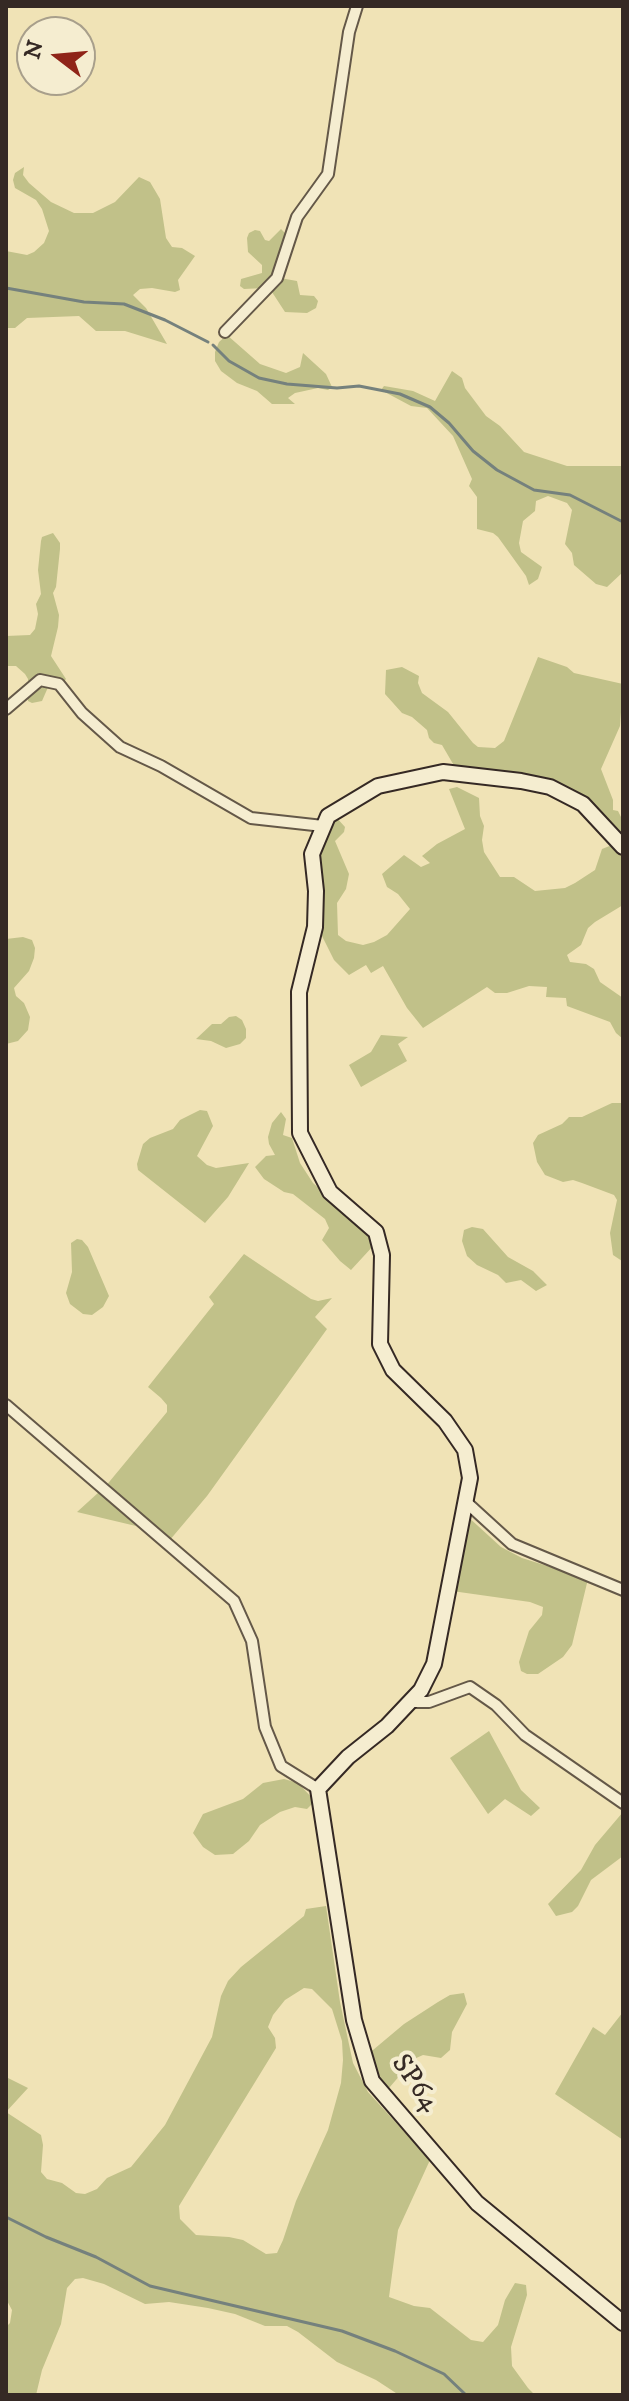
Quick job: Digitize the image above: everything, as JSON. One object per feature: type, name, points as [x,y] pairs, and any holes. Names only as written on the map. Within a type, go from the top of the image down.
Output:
[{"type":"street","points":[[225,332],[277,278],[297,217],[328,174],[349,32],[357,6]]},
{"type":"street","points":[[6,709],[40,680],[59,684],[82,713],[120,747],[161,766],[251,818],[323,826]]},
{"type":"street","points":[[6,1405],[234,1601],[252,1641],[265,1727],[281,1766],[318,1789],[348,1757],[411,1702],[434,1664],[470,1478],[465,1450],[445,1421],[393,1370],[380,1344],[382,1255],[376,1232],[330,1192],[300,1133],[299,992],[315,927],[316,891],[312,854],[328,816],[378,786],[443,772],[521,781],[559,791],[583,804],[623,847]]},
{"type":"street","points":[[466,1502],[512,1544],[623,1590]]},
{"type":"street","points":[[411,1702],[429,1702],[470,1687],[496,1705],[525,1735],[623,1803]]},
{"type":"street","name":"SP64","points":[[318,1789],[354,2020],[372,2081],[477,2203],[623,2323]]},
{"type":"green space","points":[[24,167],[23,175],[29,183],[51,202],[74,213],[93,213],[115,202],[139,177],[150,182],[160,199],[166,238],[172,247],[182,248],[195,256],[178,280],[180,290],[140,289],[133,295],[146,308],[167,344],[125,331],[96,331],[79,316],[27,318],[15,328],[6,328],[6,251],[27,255],[34,252],[44,243],[49,231],[36,200],[15,188],[15,173]]},
{"type":"green space","points":[[281,229],[286,234],[273,279],[265,288],[244,289],[240,286],[241,279],[262,273],[262,265],[248,252],[249,233],[260,231],[269,241]]},
{"type":"green space","points":[[280,278],[297,281],[300,295],[314,296],[318,301],[316,308],[307,313],[285,312],[270,289]]},
{"type":"green space","points":[[227,335],[260,364],[286,373],[300,367],[303,353],[326,374],[332,387],[295,393],[288,398],[295,404],[272,404],[257,391],[237,383],[221,371],[215,361],[215,352],[219,342]]},
{"type":"green space","points":[[452,371],[462,378],[465,388],[486,416],[524,452],[567,466],[623,466],[623,572],[607,587],[596,584],[574,565],[572,553],[565,544],[572,510],[567,503],[548,496],[536,501],[535,511],[523,521],[519,543],[521,552],[542,567],[538,579],[529,585],[498,537],[477,529],[477,497],[469,486],[472,479],[453,436],[427,408],[411,406],[381,390],[384,386],[413,391],[435,401]]},
{"type":"green space","points":[[53,533],[60,543],[53,593],[59,615],[51,656],[66,679],[62,684],[49,685],[42,701],[32,703],[28,701],[28,679],[25,674],[16,666],[6,666],[6,636],[30,635],[35,629],[36,604],[41,594],[38,570],[41,541],[42,537]]},
{"type":"green space","points":[[538,657],[567,667],[574,673],[623,684],[620,726],[601,769],[613,800],[613,810],[618,811],[623,821],[623,840],[591,803],[456,769],[442,745],[434,743],[427,730],[402,713],[385,694],[386,670],[402,667],[419,676],[422,693],[448,712],[473,743],[478,747],[495,748],[504,741]]},
{"type":"green space","points":[[457,787],[479,798],[484,852],[500,877],[514,877],[535,891],[565,888],[595,870],[602,849],[612,845],[623,855],[623,905],[588,928],[581,945],[567,955],[570,962],[586,964],[594,969],[600,982],[623,998],[623,1039],[610,1022],[567,1006],[566,998],[546,997],[547,987],[529,986],[507,993],[495,993],[487,987],[423,1028],[407,1008],[383,966],[371,973],[366,965],[349,975],[334,960],[319,930],[317,856],[331,819],[336,817],[345,827],[335,841],[349,874],[346,889],[337,903],[338,935],[346,941],[363,945],[387,935],[410,909],[398,894],[387,887],[382,874],[404,855],[421,867],[430,863],[422,856],[465,829],[449,789]]},
{"type":"green space","points":[[23,937],[32,940],[34,958],[29,971],[14,988],[30,1017],[28,1030],[18,1041],[6,1044],[6,939]]},
{"type":"green space","points":[[236,1016],[246,1029],[246,1038],[240,1044],[226,1048],[196,1039],[212,1024],[221,1024],[229,1017]]},
{"type":"green space","points":[[381,1035],[408,1037],[398,1044],[407,1061],[361,1087],[349,1065],[371,1052]]},
{"type":"green space","points":[[612,1103],[623,1103],[622,1261],[613,1255],[610,1233],[617,1200],[614,1195],[573,1180],[563,1182],[545,1175],[537,1162],[533,1143],[538,1135],[562,1124],[569,1117],[582,1117]]},
{"type":"green space","points":[[200,1110],[207,1111],[213,1126],[197,1156],[216,1168],[249,1163],[228,1197],[205,1223],[138,1170],[137,1164],[143,1144],[150,1138],[173,1129],[180,1120]]},
{"type":"green space","points":[[281,1112],[286,1119],[283,1135],[292,1138],[300,1163],[313,1183],[372,1236],[374,1245],[351,1270],[322,1240],[329,1228],[325,1219],[293,1194],[264,1179],[255,1167],[266,1156],[275,1155],[268,1137],[272,1123]]},
{"type":"green space","points":[[472,1227],[483,1229],[508,1257],[533,1271],[547,1285],[536,1291],[521,1280],[506,1283],[498,1275],[477,1265],[467,1256],[462,1241],[464,1230]]},
{"type":"green space","points":[[77,1239],[88,1247],[109,1296],[103,1307],[92,1315],[83,1314],[70,1304],[66,1293],[72,1272],[71,1243]]},
{"type":"green space","points":[[244,1254],[311,1299],[332,1298],[315,1317],[327,1329],[207,1496],[169,1541],[105,1487],[167,1412],[167,1405],[148,1387],[214,1304],[209,1297]]},
{"type":"green space","points":[[99,1492],[136,1526],[77,1512]]},
{"type":"green space","points":[[466,1515],[501,1547],[522,1558],[588,1579],[572,1645],[563,1657],[538,1674],[521,1671],[519,1662],[529,1631],[542,1615],[543,1607],[530,1602],[452,1591]]},
{"type":"green space","points":[[489,1731],[521,1790],[540,1808],[531,1816],[505,1799],[488,1814],[450,1758]]},
{"type":"green space","points":[[284,1779],[298,1783],[315,1801],[307,1809],[295,1807],[280,1812],[260,1825],[249,1841],[233,1854],[215,1855],[203,1847],[193,1833],[203,1814],[243,1799],[263,1783]]},
{"type":"green space","points":[[623,1812],[623,1856],[591,1880],[572,1912],[556,1916],[548,1904],[581,1870],[595,1845]]},
{"type":"green space","points":[[326,1906],[340,2002],[353,2063],[368,2092],[430,2160],[398,2230],[389,2297],[430,2308],[471,2340],[483,2342],[498,2325],[505,2300],[515,2283],[526,2285],[527,2295],[511,2347],[512,2366],[535,2395],[399,2395],[376,2380],[337,2362],[287,2326],[265,2326],[235,2314],[208,2308],[169,2302],[145,2304],[104,2284],[83,2278],[75,2279],[67,2288],[61,2324],[42,2370],[36,2395],[6,2395],[6,2327],[10,2323],[12,2310],[6,2299],[6,2112],[41,2135],[41,2172],[47,2179],[62,2183],[76,2193],[85,2194],[97,2189],[107,2178],[131,2167],[165,2125],[212,2037],[221,1996],[228,1981],[304,1916],[306,1909]],"holes":[[[304,1988],[312,1989],[332,2009],[342,2041],[341,2083],[328,2130],[277,2253],[266,2254],[243,2240],[196,2235],[180,2219],[179,2206],[276,2048],[275,2038],[268,2027],[273,2015],[285,2000]]]},
{"type":"green space","points":[[464,1993],[467,2004],[452,2032],[450,2050],[441,2058],[423,2055],[414,2059],[389,2088],[380,2086],[365,2054],[438,2002],[450,1995]]},
{"type":"green space","points":[[623,2012],[623,2140],[555,2094],[593,2027],[605,2035]]},
{"type":"green space","points":[[6,2077],[28,2088],[6,2112]]},
{"type":"waterway","points":[[6,288],[84,302],[124,304],[208,342]]},
{"type":"waterway","points":[[213,345],[229,361],[259,378],[287,384],[337,388],[359,386],[400,394],[430,407],[449,423],[473,451],[497,470],[534,490],[570,495],[623,522]]},
{"type":"waterway","points":[[6,2217],[96,2257],[150,2286],[342,2331],[395,2351],[444,2374],[466,2395]]}]
